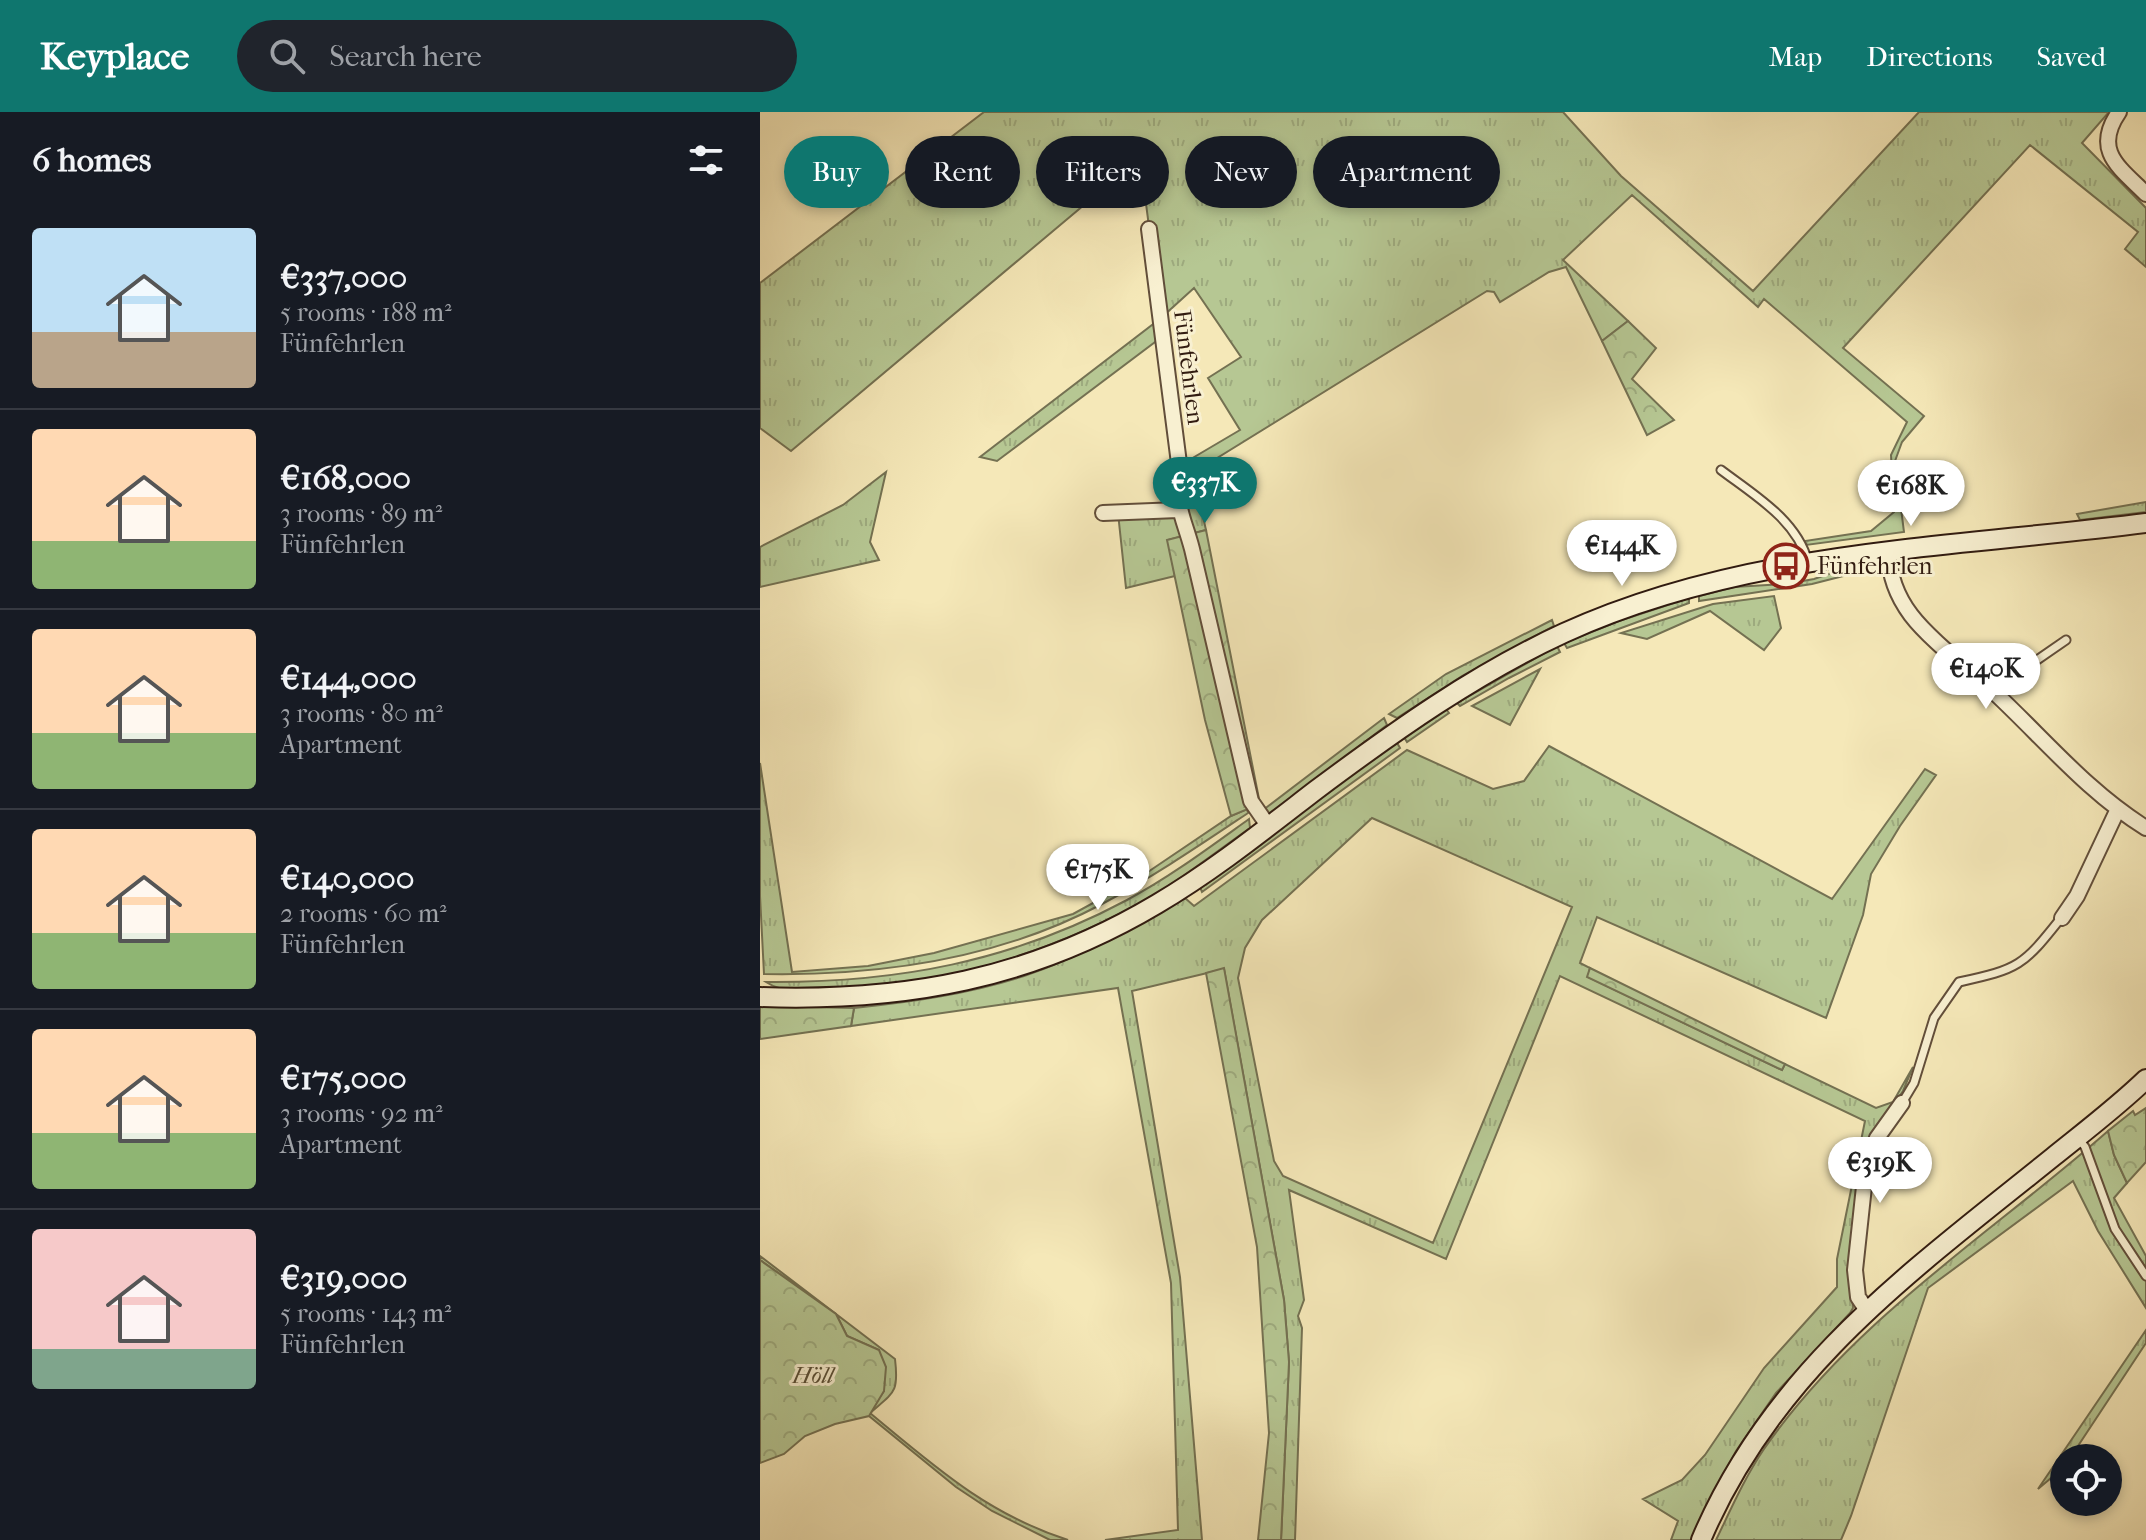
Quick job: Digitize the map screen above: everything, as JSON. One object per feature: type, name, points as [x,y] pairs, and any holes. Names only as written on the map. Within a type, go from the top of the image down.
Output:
[{"type":"main road","points":[[760,997],[825,999],[906,993],[988,976],[1041,960],[1121,925],[1269,827],[1396,731],[1447,697],[1557,636],[1617,612],[1690,588],[1808,563],[2146,523]]},
{"type":"main road","points":[[1701,1540],[1722,1492],[1766,1422],[1797,1383],[1868,1312],[2146,1079]]},
{"type":"street","points":[[2119,112],[2108,129],[2107,142],[2112,158],[2146,194]]},
{"type":"street","name":"Fünfehrlen","points":[[1149,229],[1180,471],[1178,510],[1192,549],[1251,801],[1269,827]]},
{"type":"street","points":[[1103,513],[1178,510]]},
{"type":"street","points":[[1888,552],[1895,587],[1913,618],[2117,811],[2146,828]]},
{"type":"street","points":[[2062,918],[2077,896],[2117,811]]},
{"type":"street","points":[[1868,1312],[1858,1297],[1855,1270],[1866,1168],[1877,1138],[1902,1103]]},
{"type":"lane","points":[[1721,470],[1790,525],[1808,563]]},
{"type":"lane","points":[[1995,693],[2001,685],[2066,640]]},
{"type":"lane","points":[[1902,1103],[1914,1083],[1934,1018],[1959,982],[2003,972],[2020,963],[2033,953],[2062,918]]},
{"type":"lane","points":[[2077,1137],[2085,1147],[2115,1229],[2146,1276]]},
{"type":"green space","points":[[984,112],[1563,112],[1621,176],[1753,291],[1919,112],[2109,112],[2082,143],[2146,208],[2146,267],[2125,249],[2138,232],[2030,145],[1843,348],[1924,416],[1902,442],[1895,461],[1904,532],[1806,545],[1805,541],[1871,531],[1894,512],[1891,455],[1907,422],[1764,299],[1758,307],[1632,195],[1563,260],[1628,321],[1602,341],[1566,267],[1549,272],[1500,302],[1494,292],[1487,291],[1193,473],[1206,530],[1168,540],[1175,576],[1126,588],[1118,513],[1178,510],[1179,466],[1240,430],[1208,378],[1241,357],[1194,288],[1161,318],[1147,208],[1169,208],[1169,136],[1036,136],[1036,208],[1080,208],[791,451],[760,428],[760,283],[858,208],[889,208],[889,185],[905,172],[905,208],[1020,208],[1020,136],[953,136]]},
{"type":"green space","points":[[1161,318],[1163,336],[997,461],[980,457]]},
{"type":"green space","points":[[1628,321],[1656,348],[1632,379],[1674,420],[1647,435],[1602,341]]},
{"type":"green space","points":[[886,472],[870,542],[879,560],[760,587],[760,547],[843,505]]},
{"type":"green space","points":[[2146,502],[2146,512],[2080,520],[2077,514]]},
{"type":"green space","points":[[1206,530],[1260,804],[1231,816],[1205,720],[1167,540]]},
{"type":"green space","points":[[1849,567],[1867,570],[1812,584],[1699,601],[1699,596],[1734,587],[1786,584],[1814,579]]},
{"type":"green space","points":[[1774,596],[1781,628],[1764,650],[1710,611],[1647,639],[1621,633],[1713,604]]},
{"type":"green space","points":[[1689,598],[1689,603],[1567,648],[1564,643],[1619,621]]},
{"type":"green space","points":[[1552,620],[1554,626],[1462,676],[1397,718],[1389,714],[1446,674]]},
{"type":"green space","points":[[1557,646],[1560,652],[1460,706],[1457,703]]},
{"type":"green space","points":[[1540,669],[1510,725],[1472,706]]},
{"type":"green space","points":[[1446,709],[1449,713],[1407,742],[1404,737]]},
{"type":"green space","points":[[1384,718],[1387,725],[1269,815],[1263,810]]},
{"type":"green space","points":[[1396,741],[1400,748],[1202,892],[1200,887]]},
{"type":"green space","points":[[1549,746],[1832,899],[1925,769],[1936,775],[1871,874],[1863,915],[1826,1018],[1597,917],[1580,963],[1590,968],[1588,977],[1782,1070],[1785,1064],[1876,1108],[1893,1102],[1913,1067],[1903,1091],[1878,1127],[1851,1283],[1853,1308],[1776,1393],[1736,1451],[1692,1540],[1671,1540],[1678,1521],[1643,1499],[1682,1480],[1705,1455],[1764,1368],[1837,1287],[1837,1259],[1865,1121],[1560,976],[1446,1259],[1289,1190],[1304,1300],[1298,1316],[1302,1328],[1295,1540],[1281,1540],[1289,1362],[1284,1300],[1224,969],[1132,991],[1180,1277],[1202,1540],[1105,1540],[1178,1530],[1171,1283],[1118,988],[851,1026],[854,1008],[940,996],[1024,976],[1086,951],[1185,898],[1194,906],[1407,750],[1493,789],[1524,781]],"holes":[[[1372,818],[1572,907],[1433,1243],[1283,1176],[1274,1161],[1238,978],[1245,948],[1262,920]]]},
{"type":"green space","points":[[760,763],[792,972],[868,966],[934,953],[1073,914],[1139,878],[1231,816],[1247,809],[1248,813],[1121,894],[1063,923],[1022,938],[980,951],[894,967],[851,972],[764,974],[760,896]]},
{"type":"green space","points":[[1249,819],[1250,828],[1160,891],[1096,925],[1026,953],[954,974],[880,986],[803,991],[784,989],[766,982],[907,973],[952,965],[1040,939],[1143,891]]},
{"type":"green space","points":[[1224,968],[1284,1300],[1289,1362],[1281,1540],[1258,1540],[1269,1433],[1257,1247],[1206,973]]},
{"type":"green space","points":[[1590,968],[1785,1064],[1782,1070],[1587,977]]},
{"type":"green space","points":[[760,1006],[854,1008],[851,1026],[760,1039]]},
{"type":"green space","points":[[2146,1108],[2146,1162],[2127,1183],[2114,1155],[2108,1131],[2133,1111],[2135,1115]]},
{"type":"green space","points":[[2108,1131],[2114,1155],[2127,1183],[2114,1198],[2146,1256],[2146,1308],[2098,1231],[2073,1181],[1928,1288],[1841,1540],[1716,1540],[1764,1449],[1800,1402],[1839,1359],[1926,1280]]},
{"type":"green space","points":[[760,1256],[895,1359],[893,1391],[870,1413],[963,1487],[1012,1517],[1068,1540],[1050,1540],[992,1511],[956,1487],[869,1416],[869,1412],[884,1391],[879,1350],[847,1336],[836,1314],[760,1260]]},
{"type":"green space","name":"Höll","points":[[760,1260],[836,1314],[847,1336],[879,1350],[886,1367],[884,1391],[869,1416],[835,1424],[805,1436],[784,1454],[760,1463]]},
{"type":"green space","points":[[2146,1330],[2146,1343],[2079,1444],[2069,1444]]},
{"type":"green space","points":[[2050,1471],[2050,1479],[2038,1489]]},
{"type":"place","name":"Fünfehrlen","points":[[1786,566]]}]
